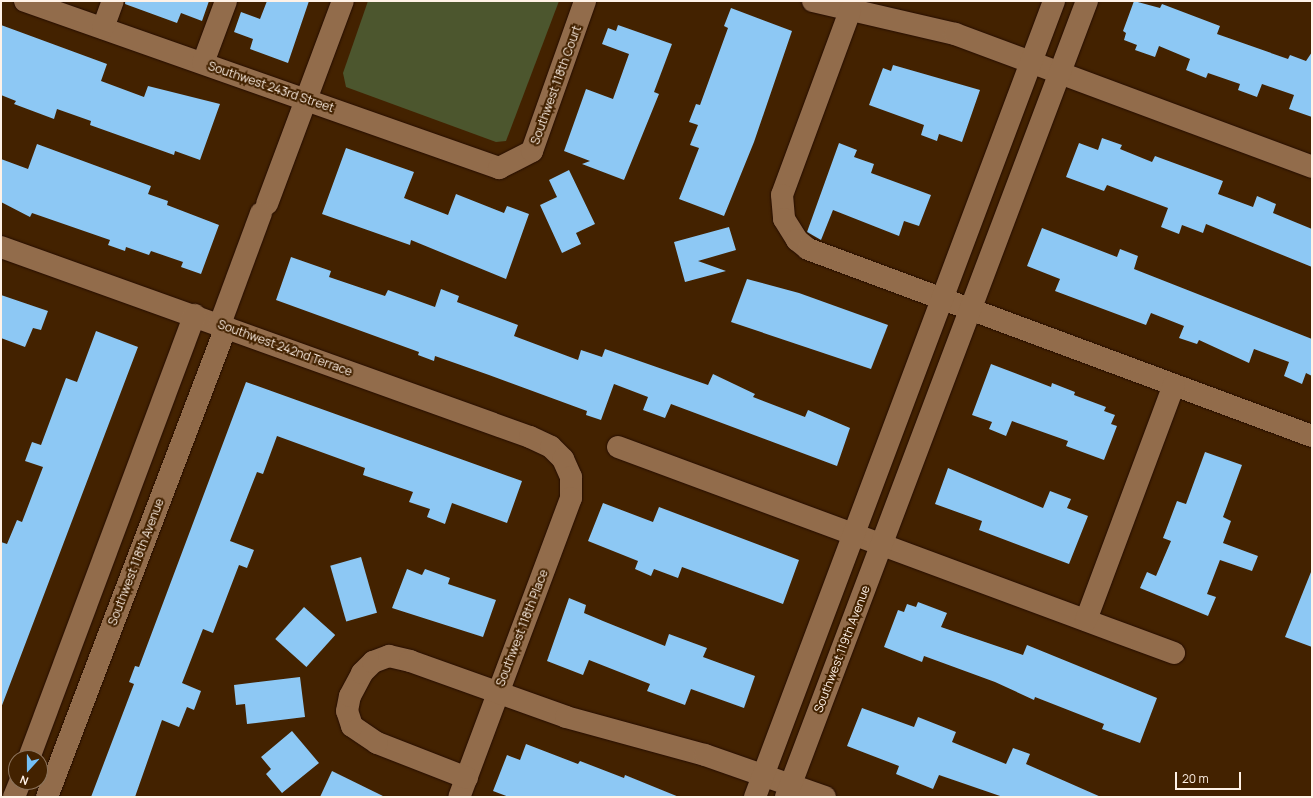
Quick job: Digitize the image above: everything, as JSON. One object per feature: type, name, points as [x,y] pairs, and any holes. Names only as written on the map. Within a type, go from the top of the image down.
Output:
[{"type":"street","name":"Southwest 243rd Street","points":[[25,1],[307,99],[495,168],[516,162]]},
{"type":"street","points":[[103,28],[113,1]]},
{"type":"street","points":[[203,63],[226,1]]},
{"type":"street","points":[[307,99],[343,1]]},
{"type":"street","name":"Southwest 118th Court","points":[[516,162],[532,151],[585,1]]},
{"type":"street","points":[[812,1],[850,11],[931,27],[1060,72],[1312,167]]},
{"type":"street","points":[[755,797],[1054,1]]},
{"type":"street","name":"Southwest 119th Avenue","points":[[789,791],[1087,1]]},
{"type":"street","points":[[850,11],[784,189],[784,219],[797,240],[808,249],[971,307],[1312,436]]},
{"type":"street","name":"Southwest 118th Avenue","points":[[47,797],[223,326],[264,208],[307,99]]},
{"type":"street","name":"Southwest 242nd Terrace","points":[[1,247],[530,437],[551,447],[563,459]]},
{"type":"street","points":[[32,750],[195,316]]},
{"type":"street","points":[[1086,620],[1174,385]]},
{"type":"street","points":[[618,447],[854,532],[1174,653]]},
{"type":"street","name":"Southwest 118th Place","points":[[463,787],[571,498],[571,477],[563,459]]},
{"type":"street","points":[[463,787],[377,743],[356,730],[347,711],[350,696],[367,667],[389,656],[498,692],[566,717],[699,753],[763,776],[789,791],[825,797]]},
{"type":"green space","points":[[368,1],[559,1],[506,141],[496,142],[346,87],[343,73]]},
{"type":"building","points":[[125,1],[209,1],[202,21],[181,13],[177,23],[125,4]]},
{"type":"building","points":[[267,1],[309,1],[288,63],[250,49],[253,39],[234,32],[241,12],[260,19]]},
{"type":"building","points":[[1134,1],[1160,8],[1162,4],[1220,26],[1217,34],[1288,59],[1290,55],[1306,61],[1312,52],[1312,117],[1289,109],[1294,95],[1262,84],[1257,97],[1238,90],[1240,84],[1208,73],[1206,78],[1186,70],[1190,59],[1159,46],[1155,57],[1135,50],[1137,45],[1124,40],[1126,33],[1123,31]]},
{"type":"building","points":[[731,8],[792,31],[754,142],[724,216],[679,199],[699,148],[690,145],[698,125],[689,122],[696,104],[700,105],[728,28],[724,26]]},
{"type":"building","points":[[1,25],[107,64],[101,81],[144,97],[148,86],[220,104],[200,160],[175,151],[174,155],[90,125],[91,121],[57,109],[54,119],[14,104],[16,101],[1,95]]},
{"type":"building","points":[[618,25],[672,44],[654,92],[659,94],[624,180],[582,164],[590,161],[564,151],[586,89],[613,99],[629,54],[602,44],[608,28],[616,31]]},
{"type":"building","points":[[893,65],[980,90],[962,142],[939,134],[937,141],[921,135],[924,125],[869,105],[883,68],[891,71]]},
{"type":"building","points":[[1102,138],[1122,145],[1120,149],[1152,162],[1155,156],[1223,181],[1218,194],[1253,207],[1257,196],[1276,204],[1273,213],[1312,229],[1312,267],[1206,224],[1203,233],[1182,225],[1179,234],[1161,227],[1168,208],[1107,185],[1104,191],[1066,177],[1079,143],[1098,150]]},
{"type":"building","points":[[839,143],[857,150],[854,157],[874,164],[871,173],[931,195],[919,226],[904,221],[899,236],[833,210],[821,240],[807,232]]},
{"type":"building","points":[[37,144],[151,186],[148,194],[168,201],[167,205],[219,225],[201,274],[181,267],[183,262],[151,251],[149,255],[126,247],[125,251],[108,245],[110,240],[32,213],[30,217],[1,202],[1,159],[28,169]]},
{"type":"building","points":[[346,148],[414,172],[404,198],[448,215],[456,194],[504,213],[507,206],[529,214],[506,279],[411,240],[410,245],[322,214]]},
{"type":"building","points":[[569,170],[595,224],[576,233],[581,244],[562,253],[540,205],[557,197],[549,180]]},
{"type":"building","points":[[729,227],[736,250],[698,261],[726,271],[685,282],[674,242]]},
{"type":"building","points":[[1042,228],[1117,257],[1120,249],[1138,256],[1134,269],[1312,339],[1312,376],[1306,373],[1302,384],[1284,376],[1289,362],[1254,349],[1249,363],[1199,340],[1197,344],[1179,338],[1184,326],[1151,313],[1146,325],[1055,291],[1060,279],[1027,266]]},
{"type":"building","points":[[291,257],[331,271],[329,277],[385,296],[388,290],[435,307],[441,289],[459,296],[457,302],[518,325],[514,336],[578,360],[581,350],[602,357],[605,349],[708,385],[713,374],[755,394],[753,397],[805,417],[808,410],[850,428],[837,466],[671,404],[665,418],[643,410],[648,397],[614,384],[601,420],[586,415],[587,411],[489,375],[435,356],[434,361],[418,355],[419,352],[276,300]]},
{"type":"building","points":[[747,279],[799,293],[888,325],[871,369],[731,322]]},
{"type":"building","points":[[1,295],[48,311],[41,330],[33,328],[25,347],[1,338]]},
{"type":"building","points":[[96,331],[138,347],[1,708],[1,542],[7,544],[17,520],[22,522],[43,467],[25,461],[32,442],[41,445],[66,378],[77,382]]},
{"type":"building","points":[[991,364],[1051,387],[1052,383],[1075,392],[1074,395],[1106,407],[1104,411],[1115,415],[1111,424],[1117,426],[1104,460],[1066,446],[1068,441],[1012,421],[1006,436],[989,429],[992,422],[972,415]]},
{"type":"building","points":[[246,382],[522,481],[507,523],[452,503],[445,524],[427,517],[430,509],[409,502],[413,492],[363,475],[365,468],[277,436],[263,474],[257,472],[230,541],[254,550],[247,568],[239,565],[213,633],[203,629],[182,683],[201,691],[194,710],[187,707],[179,727],[162,720],[135,797],[91,797],[134,684],[129,682],[135,666],[139,667]]},
{"type":"building","points":[[1205,452],[1242,465],[1223,517],[1231,521],[1223,543],[1258,556],[1252,571],[1220,560],[1207,594],[1216,597],[1208,616],[1140,588],[1147,572],[1156,576],[1171,541],[1163,538],[1177,501],[1186,504]]},
{"type":"building","points":[[948,468],[1043,508],[1050,491],[1071,499],[1067,508],[1088,516],[1069,564],[979,530],[982,521],[935,504]]},
{"type":"building","points":[[603,503],[653,522],[659,507],[799,560],[783,604],[682,567],[678,578],[654,569],[651,576],[635,569],[638,561],[588,541]]},
{"type":"building","points":[[361,557],[377,613],[346,622],[330,566]]},
{"type":"building","points":[[407,569],[422,575],[425,569],[450,578],[448,584],[496,600],[483,637],[392,608]]},
{"type":"building","points":[[1312,572],[1312,647],[1285,637]]},
{"type":"building","points":[[569,598],[586,605],[584,613],[603,621],[665,646],[669,634],[707,648],[703,657],[755,676],[744,708],[691,689],[685,705],[647,691],[650,684],[589,660],[583,675],[547,661]]},
{"type":"building","points":[[918,602],[947,613],[941,627],[1023,655],[1027,645],[1157,698],[1140,743],[1102,729],[1104,724],[1035,697],[1034,700],[995,682],[924,656],[922,662],[884,647],[898,610],[904,612],[907,604],[916,607]]},
{"type":"building","points":[[304,607],[335,635],[306,667],[275,639]]},
{"type":"building","points":[[300,677],[305,717],[247,724],[245,704],[236,705],[234,685]]},
{"type":"building","points":[[862,708],[914,727],[918,717],[956,732],[952,742],[1006,764],[1013,748],[1030,754],[1026,764],[1101,797],[1003,797],[939,775],[933,789],[896,774],[899,766],[847,746]]},
{"type":"building","points":[[292,731],[319,763],[282,793],[266,774],[271,769],[261,757]]},
{"type":"building","points":[[526,744],[578,764],[580,761],[624,778],[625,775],[679,797],[509,797],[493,791],[507,755],[520,760]]},
{"type":"building","points":[[332,771],[385,797],[320,797]]}]
